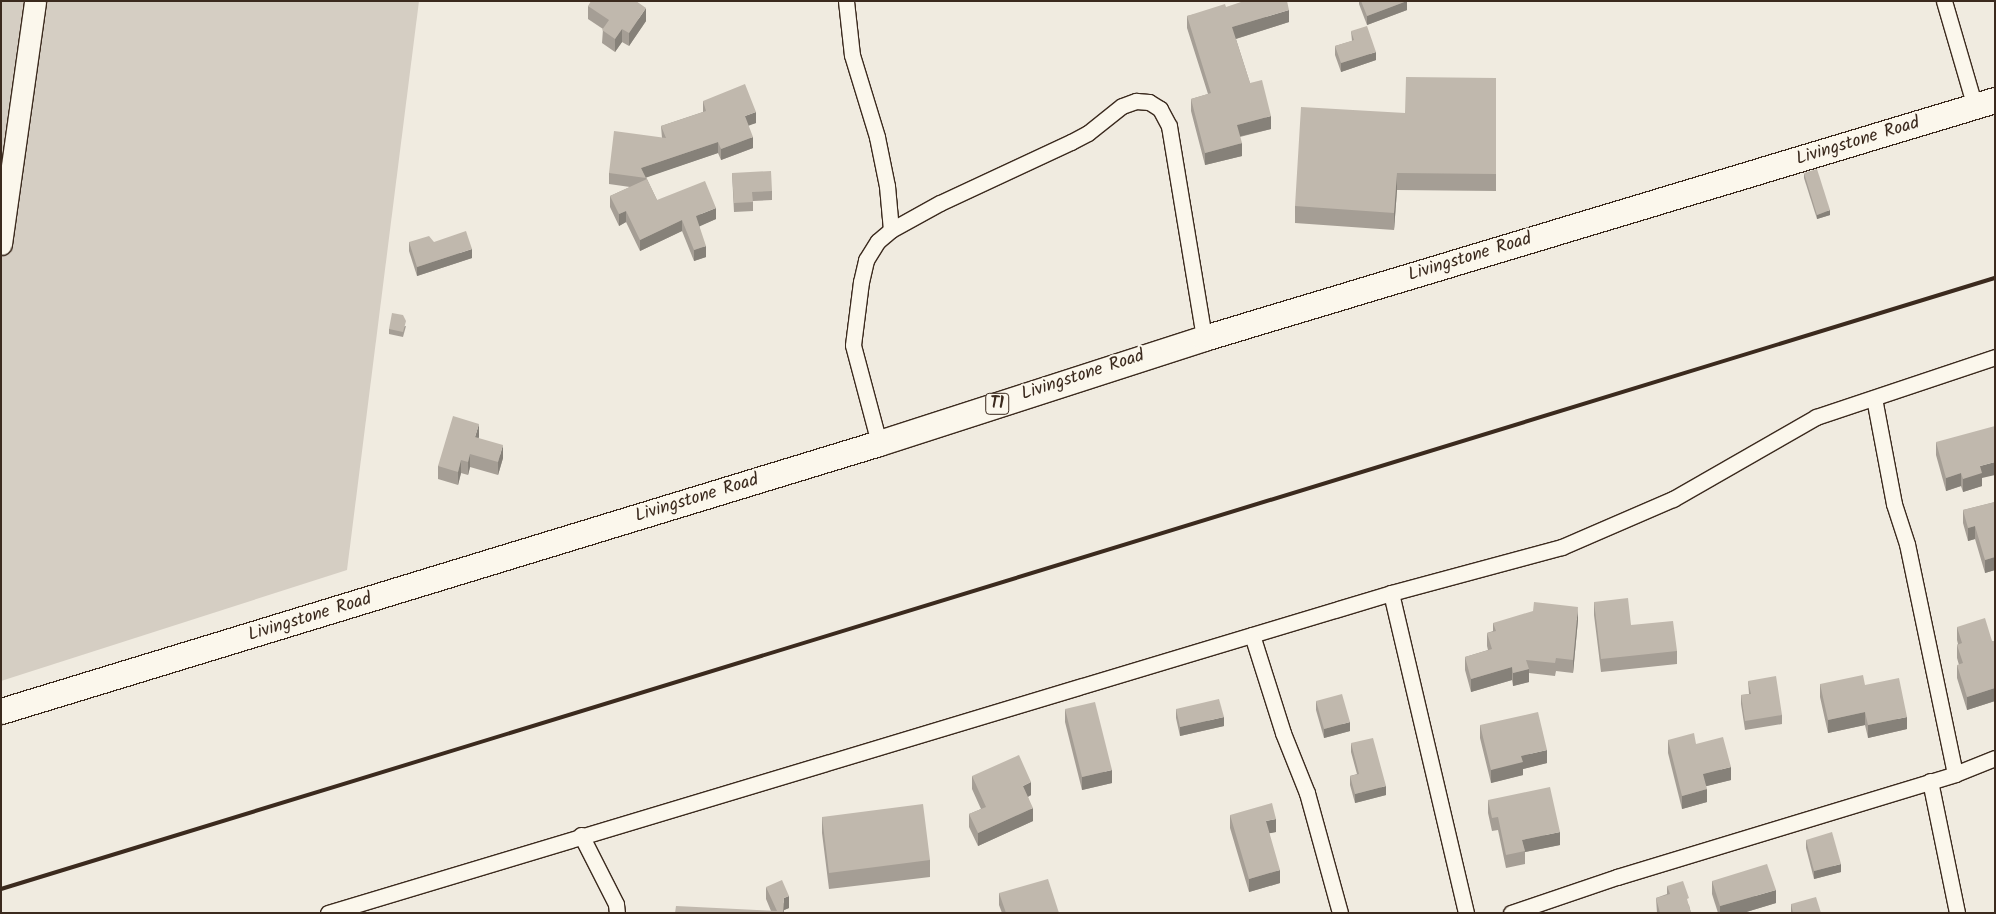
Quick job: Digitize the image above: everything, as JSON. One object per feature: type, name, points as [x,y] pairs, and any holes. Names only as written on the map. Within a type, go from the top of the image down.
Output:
[{"type":"highway","name":"Livingstone Road","points":[[1,712],[879,442],[1204,338],[1985,103]]},
{"type":"main road","points":[[1,244],[35,1]]},
{"type":"street","points":[[846,1],[852,55],[877,137],[887,186],[891,230]]},
{"type":"street","points":[[1944,1],[1985,103]]},
{"type":"street","points":[[879,442],[853,344],[856,314],[866,260],[878,241],[891,230],[940,204],[1088,133],[1122,106],[1136,101],[1150,102],[1160,109],[1170,126],[1204,338]]},
{"type":"street","points":[[328,913],[1391,593],[1562,548],[1673,500],[1816,416],[1995,358]]},
{"type":"street","points":[[1874,398],[1894,504],[1906,544],[1954,774]]},
{"type":"street","points":[[1391,593],[1466,913]]},
{"type":"street","points":[[1252,635],[1283,733],[1307,793],[1340,913]]},
{"type":"street","points":[[1511,913],[1617,876],[1954,774],[1995,758]]},
{"type":"street","points":[[1930,781],[1957,913]]},
{"type":"street","points":[[582,835],[616,904],[618,913]]},
{"type":"shaded area","points":[[1,1],[419,1],[347,570],[1,681]]},
{"type":"building","points":[[591,1],[636,1],[646,8],[629,33],[622,29],[615,39],[602,30],[609,20],[588,6]]},
{"type":"building","points":[[1244,1],[1287,1],[1289,10],[1232,27],[1250,83],[1262,80],[1271,116],[1237,125],[1242,143],[1205,153],[1191,99],[1211,93],[1187,16],[1225,4],[1226,7]]},
{"type":"building","points":[[1361,1],[1407,1],[1367,16]]},
{"type":"building","points":[[1367,26],[1376,52],[1341,63],[1335,46],[1354,40],[1351,31]]},
{"type":"building","points":[[1406,77],[1496,78],[1496,174],[1397,173],[1394,213],[1295,206],[1301,107],[1405,113]]},
{"type":"building","points":[[745,84],[756,112],[745,116],[753,137],[721,149],[718,142],[641,168],[646,178],[609,173],[614,131],[666,138],[661,126],[706,111],[703,101]]},
{"type":"building","points":[[1817,169],[1830,210],[1817,215],[1804,173]]},
{"type":"building","points":[[771,171],[772,191],[752,192],[753,202],[734,203],[732,173]]},
{"type":"building","points":[[647,179],[657,200],[705,181],[716,208],[696,216],[706,246],[694,250],[682,220],[640,240],[626,211],[619,214],[610,196]]},
{"type":"building","points":[[466,231],[472,249],[417,267],[409,242],[429,236],[434,242]]},
{"type":"building","points":[[392,313],[403,315],[406,321],[403,332],[389,329]]},
{"type":"building","points":[[453,416],[479,424],[475,437],[503,445],[498,462],[470,454],[468,462],[461,460],[458,472],[438,466]]},
{"type":"building","points":[[1995,426],[1995,462],[1980,466],[1982,473],[1963,479],[1961,473],[1946,478],[1936,442]]},
{"type":"building","points":[[1995,502],[1995,557],[1985,560],[1975,526],[1968,528],[1963,510]]},
{"type":"building","points":[[1628,598],[1631,625],[1673,621],[1677,651],[1601,659],[1594,602]]},
{"type":"building","points":[[1534,602],[1578,607],[1573,660],[1556,658],[1555,663],[1526,660],[1529,669],[1513,673],[1512,667],[1471,679],[1465,657],[1492,649],[1487,633],[1496,631],[1493,623],[1533,611]]},
{"type":"building","points":[[1985,618],[1992,641],[1995,641],[1995,688],[1967,697],[1957,665],[1963,663],[1957,645],[1962,643],[1957,627]]},
{"type":"building","points":[[1863,675],[1865,685],[1899,678],[1907,717],[1868,725],[1865,712],[1828,720],[1820,684]]},
{"type":"building","points":[[1776,676],[1782,715],[1745,721],[1741,695],[1751,694],[1748,681]]},
{"type":"building","points":[[1342,694],[1350,722],[1324,729],[1316,701]]},
{"type":"building","points":[[1219,699],[1224,717],[1180,727],[1176,709]]},
{"type":"building","points":[[1095,702],[1112,770],[1082,777],[1065,709]]},
{"type":"building","points":[[1538,712],[1547,750],[1521,756],[1523,762],[1491,770],[1480,725]]},
{"type":"building","points":[[1694,733],[1696,744],[1723,737],[1731,767],[1703,774],[1707,789],[1682,796],[1668,740]]},
{"type":"building","points":[[1373,738],[1386,786],[1355,794],[1350,776],[1359,774],[1351,743]]},
{"type":"building","points":[[1019,755],[1031,782],[1023,786],[1033,808],[978,833],[969,814],[986,807],[972,776]]},
{"type":"building","points":[[1550,787],[1560,832],[1522,840],[1525,851],[1506,855],[1498,817],[1492,818],[1488,800]]},
{"type":"building","points":[[1272,803],[1276,819],[1266,821],[1280,870],[1249,879],[1230,815]]},
{"type":"building","points":[[923,804],[930,860],[829,873],[822,817]]},
{"type":"building","points":[[1832,832],[1841,864],[1814,871],[1806,840]]},
{"type":"building","points":[[1767,864],[1776,890],[1720,906],[1712,881]]},
{"type":"building","points":[[1048,879],[1059,913],[1006,913],[999,893]]},
{"type":"building","points":[[782,880],[789,896],[784,898],[783,913],[675,913],[676,906],[777,911],[766,887]]},
{"type":"building","points":[[1683,881],[1689,898],[1687,899],[1691,913],[1660,913],[1656,898],[1670,894],[1667,886]]},
{"type":"building","points":[[1816,897],[1821,913],[1793,913],[1791,904]]},
{"type":"railway","points":[[1,889],[1995,278]]}]
